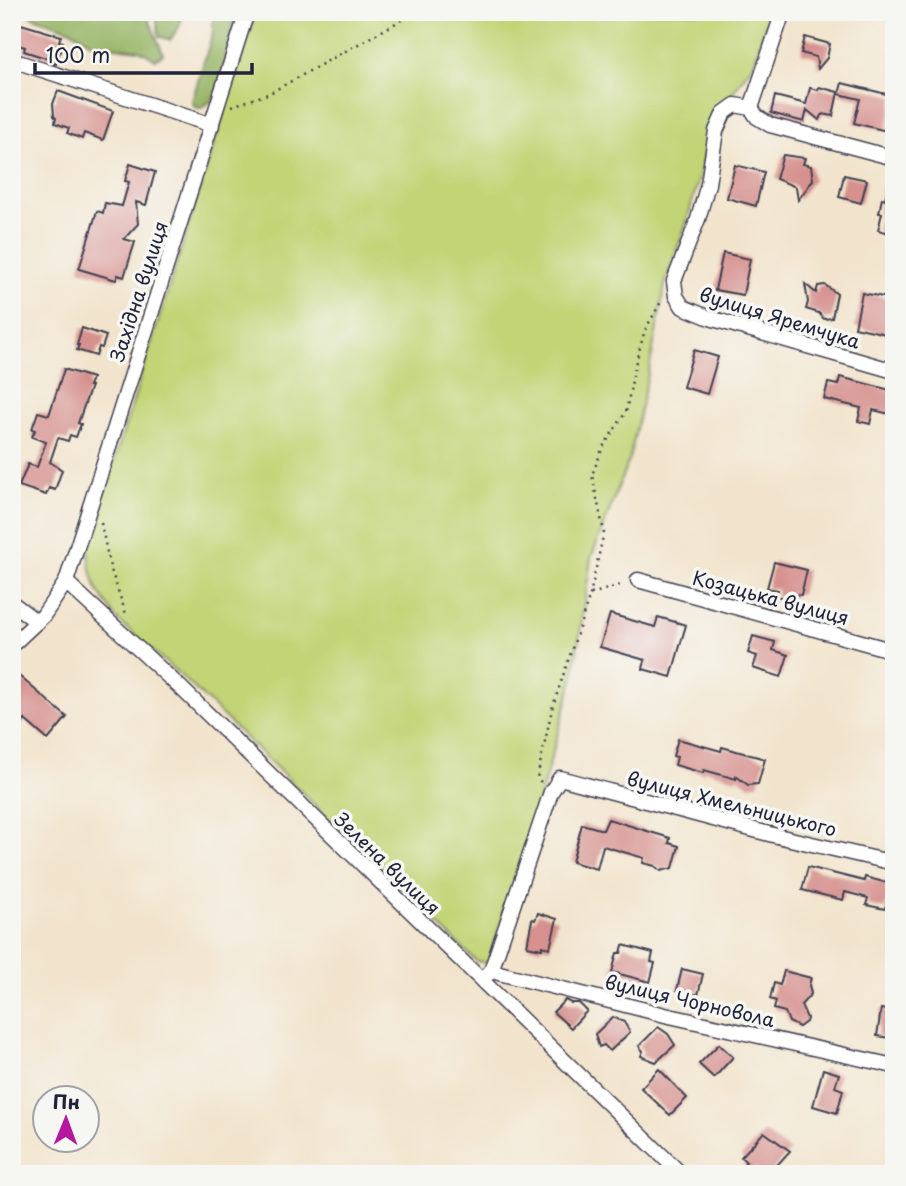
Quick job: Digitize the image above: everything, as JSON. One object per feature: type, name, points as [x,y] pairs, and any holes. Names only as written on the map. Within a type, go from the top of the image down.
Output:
[{"type":"street","name":"Західна вулиця","points":[[66,582],[247,12]]},
{"type":"street","points":[[751,108],[783,12]]},
{"type":"street","points":[[12,60],[214,118]]},
{"type":"street","points":[[674,281],[698,219],[708,184],[716,131],[724,113],[735,105],[751,108],[757,117],[770,125],[894,158]]},
{"type":"street","name":"вулиця Яремчука","points":[[674,281],[676,296],[683,307],[692,311],[894,371]]},
{"type":"street","name":"Козацька вулиця","points":[[638,580],[894,651]]},
{"type":"street","points":[[12,645],[37,622],[66,582]]},
{"type":"street","name":"Зелена вулиця","points":[[66,582],[486,976],[681,1174]]},
{"type":"street","points":[[12,603],[37,622]]},
{"type":"street","name":"вулиця Хмельницького","points":[[551,792],[561,778],[761,832],[894,863]]},
{"type":"street","points":[[486,976],[551,792]]},
{"type":"street","name":"вулиця Чорновола","points":[[486,976],[894,1066]]},
{"type":"path","points":[[214,118],[268,94],[416,12]]},
{"type":"path","points":[[551,792],[537,778],[552,709],[590,595],[604,532],[592,475],[603,447],[626,412],[645,330],[674,281]]},
{"type":"path","points":[[99,517],[110,567],[128,620]]},
{"type":"path","points":[[590,595],[638,580]]},
{"type":"green space","points":[[27,12],[146,12],[163,54],[155,59],[139,50],[93,44],[69,29],[33,17]]},
{"type":"green space","points":[[156,12],[184,12],[179,27],[170,40],[159,36]]},
{"type":"green space","points":[[213,12],[236,12],[218,90],[214,99],[201,108],[195,107],[192,101],[213,32]]},
{"type":"green space","points":[[256,12],[769,12],[754,62],[711,123],[685,227],[666,280],[630,457],[591,558],[573,679],[537,808],[488,963],[476,961],[188,682],[117,619],[96,588],[90,566],[88,544]]},
{"type":"building","points":[[21,24],[61,36],[59,41],[63,42],[56,64],[52,63],[52,60],[24,51],[25,47],[15,44]]},
{"type":"building","points":[[805,37],[830,44],[827,58],[818,69],[816,57],[801,53]]},
{"type":"building","points":[[842,83],[894,96],[887,131],[854,123],[860,99],[839,94]]},
{"type":"building","points":[[819,87],[838,92],[833,116],[823,114],[819,120],[807,110],[804,122],[771,113],[775,96],[806,104],[810,88],[818,90]]},
{"type":"building","points":[[58,91],[113,111],[103,140],[84,133],[82,139],[67,133],[69,128],[55,123],[53,104]]},
{"type":"building","points":[[783,155],[805,158],[803,164],[811,166],[813,180],[798,200],[796,187],[776,179]]},
{"type":"building","points":[[130,164],[155,172],[146,205],[136,202],[138,224],[124,239],[135,242],[124,277],[118,275],[116,280],[79,269],[97,211],[103,213],[105,203],[122,206],[129,182],[125,181]]},
{"type":"building","points":[[735,165],[764,172],[756,206],[727,198]]},
{"type":"building","points":[[844,175],[867,180],[861,203],[839,197]]},
{"type":"building","points":[[889,182],[894,183],[894,220],[890,233],[878,230],[882,198],[885,199]]},
{"type":"building","points":[[723,253],[750,259],[743,295],[715,290]]},
{"type":"building","points":[[805,284],[816,293],[818,286],[825,285],[837,294],[832,318],[824,319],[819,313],[806,309],[808,302]]},
{"type":"building","points":[[862,293],[894,299],[886,334],[855,327]]},
{"type":"building","points":[[82,328],[106,336],[96,356],[77,350]]},
{"type":"building","points":[[694,350],[718,357],[707,394],[683,387]]},
{"type":"building","points":[[64,369],[92,378],[91,386],[76,437],[70,435],[68,441],[58,438],[50,462],[62,470],[55,490],[49,488],[46,495],[19,486],[28,464],[37,467],[46,442],[32,437],[35,430],[32,429],[38,412],[49,415]]},
{"type":"building","points":[[840,377],[890,390],[894,393],[894,415],[873,410],[870,424],[858,421],[861,408],[824,399],[828,383],[838,385]]},
{"type":"building","points":[[774,562],[807,570],[801,595],[794,594],[792,600],[776,596],[778,590],[767,588]]},
{"type":"building","points":[[610,614],[655,627],[658,617],[686,625],[671,677],[643,669],[645,660],[600,647]]},
{"type":"building","points":[[753,636],[775,642],[773,650],[788,655],[781,677],[753,668],[757,656],[748,653]]},
{"type":"building","points":[[19,676],[67,717],[48,740],[25,720],[12,735],[12,683]]},
{"type":"building","points":[[678,739],[765,759],[758,784],[748,785],[736,776],[736,779],[675,765],[677,757],[673,756]]},
{"type":"building","points":[[608,819],[670,838],[669,843],[679,846],[673,868],[661,871],[655,866],[643,863],[644,858],[603,846],[597,869],[572,862],[582,824],[603,830]]},
{"type":"building","points":[[808,867],[864,881],[865,877],[891,884],[885,909],[866,905],[868,898],[845,892],[843,900],[802,890]]},
{"type":"building","points":[[538,913],[557,919],[550,948],[527,946],[532,919],[535,920]]},
{"type":"building","points":[[623,945],[653,953],[651,962],[655,963],[650,982],[612,972],[617,953],[621,953]]},
{"type":"building","points":[[682,969],[703,974],[698,995],[677,990]]},
{"type":"building","points":[[784,971],[811,978],[811,994],[801,1005],[807,1018],[799,1027],[789,1022],[785,1012],[774,1009],[776,1001],[770,999],[774,983],[780,985]]},
{"type":"building","points":[[565,1000],[579,1003],[587,1011],[571,1028],[553,1012]]},
{"type":"building","points":[[881,1009],[894,1011],[894,1034],[891,1034],[890,1038],[877,1036]]},
{"type":"building","points":[[613,1017],[624,1022],[630,1032],[610,1051],[604,1045],[599,1047],[595,1034]]},
{"type":"building","points":[[658,1027],[668,1034],[675,1045],[656,1062],[641,1056],[643,1051],[639,1046]]},
{"type":"building","points":[[719,1044],[733,1057],[714,1078],[699,1064]]},
{"type":"building","points":[[659,1069],[687,1098],[670,1115],[641,1088]]},
{"type":"building","points":[[823,1069],[839,1074],[835,1087],[843,1090],[837,1113],[813,1106]]},
{"type":"building","points":[[764,1132],[790,1151],[769,1174],[762,1174],[756,1168],[751,1172],[743,1165],[746,1162],[741,1157]]}]
